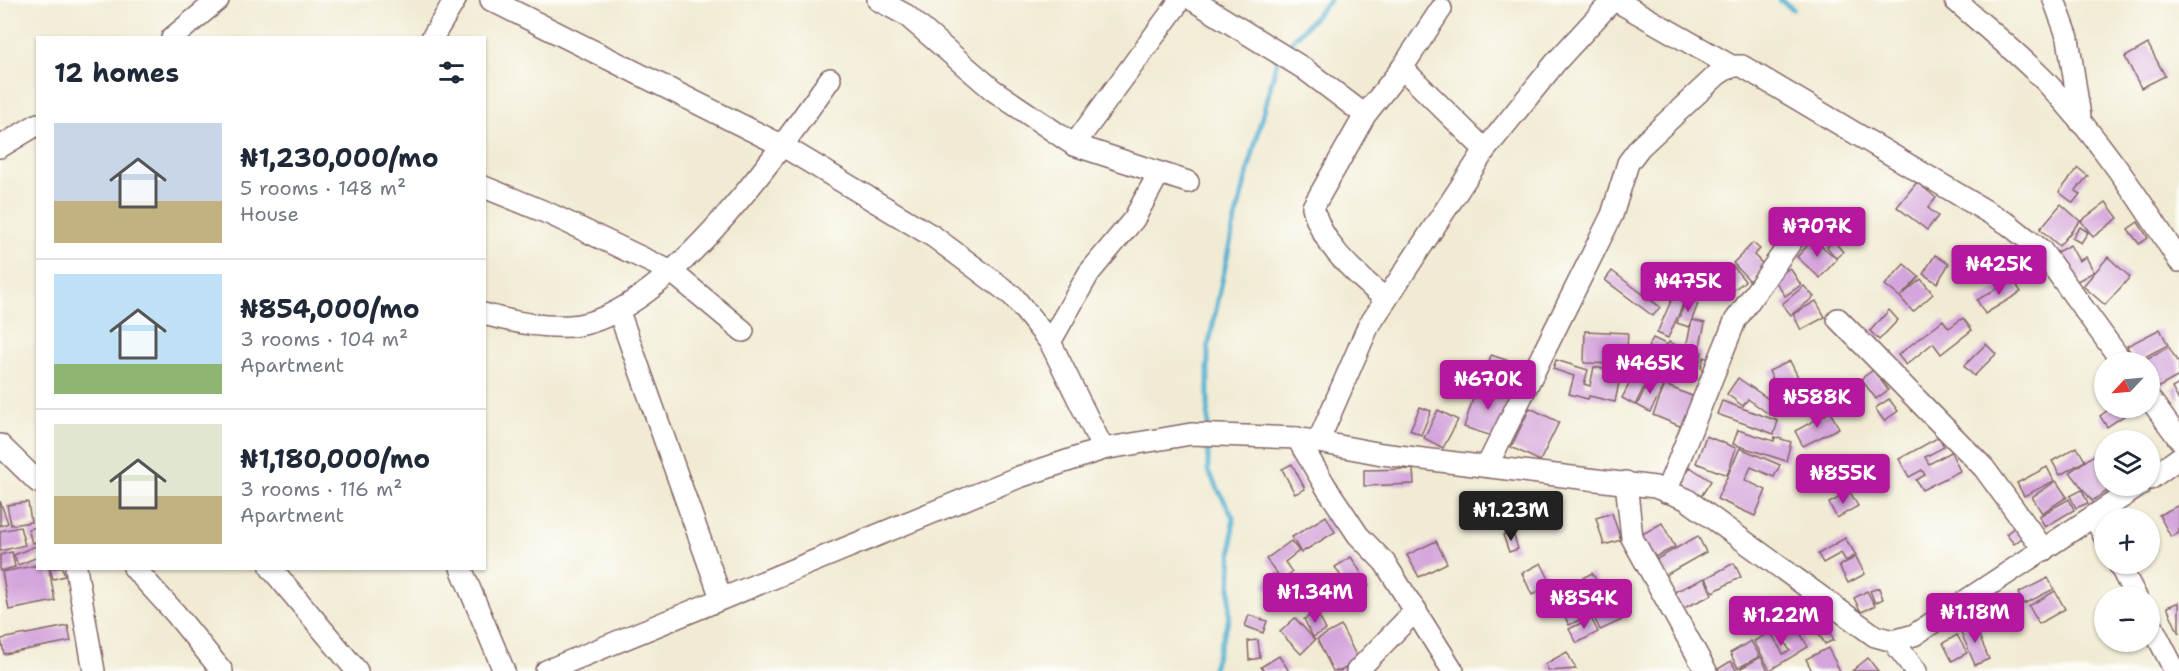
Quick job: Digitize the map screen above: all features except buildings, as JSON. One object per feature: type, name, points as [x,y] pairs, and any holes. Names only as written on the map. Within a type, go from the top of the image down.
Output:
[{"type":"street","points":[[174,36],[218,0]]},
{"type":"street","points":[[433,36],[455,0]]},
{"type":"street","points":[[491,0],[783,146],[943,243],[1013,296],[1050,342],[1103,449]]},
{"type":"street","points":[[878,0],[906,15],[993,90],[1074,145],[1188,182]]},
{"type":"street","points":[[1318,442],[1368,327],[1485,150],[1556,62],[1614,0],[1731,66],[1742,66],[2008,224],[2041,250],[2115,352]]},
{"type":"street","points":[[1955,0],[2047,83],[2146,210],[2179,261]]},
{"type":"street","points":[[2054,0],[2068,38],[2081,124]]},
{"type":"street","points":[[1074,145],[1184,3],[1260,41],[1303,68],[1365,116]]},
{"type":"street","points":[[1386,300],[1345,264],[1317,226],[1313,207],[1365,116],[1402,68],[1441,9]]},
{"type":"street","points":[[1487,466],[1612,215],[1628,163],[1640,147],[1717,75],[1731,66]]},
{"type":"street","points":[[1402,68],[1485,150]]},
{"type":"street","points":[[486,315],[519,323],[572,326],[619,312],[672,272],[764,172],[830,79]]},
{"type":"street","points":[[0,147],[36,125]]},
{"type":"street","points":[[1050,342],[1089,273],[1134,219],[1159,173]]},
{"type":"street","points":[[486,188],[550,214],[672,272],[743,331]]},
{"type":"street","points":[[1666,492],[1735,321],[1798,232]]},
{"type":"street","points":[[619,312],[721,598]]},
{"type":"street","points":[[1838,319],[1984,468],[2044,550]]},
{"type":"street","points":[[2160,413],[2179,439]]},
{"type":"street","points":[[546,671],[997,485],[1103,449],[1191,434],[1241,434],[1297,438],[1382,453],[1626,482],[1666,492],[1686,499],[1743,538],[1875,636],[1893,641],[1914,635],[2044,550],[2094,529]]},
{"type":"street","points":[[1297,438],[1345,516],[1385,563],[1453,671]]},
{"type":"street","points":[[0,445],[36,480]]},
{"type":"street","points":[[2160,472],[2179,458]]},
{"type":"street","points":[[1626,482],[1632,538],[1706,671]]},
{"type":"street","points":[[2118,508],[2129,496]]},
{"type":"street","points":[[76,570],[94,671]]},
{"type":"street","points":[[136,570],[222,671]]},
{"type":"street","points":[[273,570],[357,671]]},
{"type":"street","points":[[462,570],[504,671]]},
{"type":"street","points":[[1357,671],[1416,610]]},
{"type":"street","points":[[1893,641],[1916,671]]},
{"type":"street","points":[[2160,642],[2175,671]]},
{"type":"waterway","points":[[1284,50],[1330,0]]},
{"type":"waterway","points":[[1780,0],[1793,9]]},
{"type":"waterway","points":[[1208,429],[1208,348],[1234,224],[1278,57]]},
{"type":"waterway","points":[[1208,439],[1208,471],[1233,517],[1229,618],[1212,671]]}]
